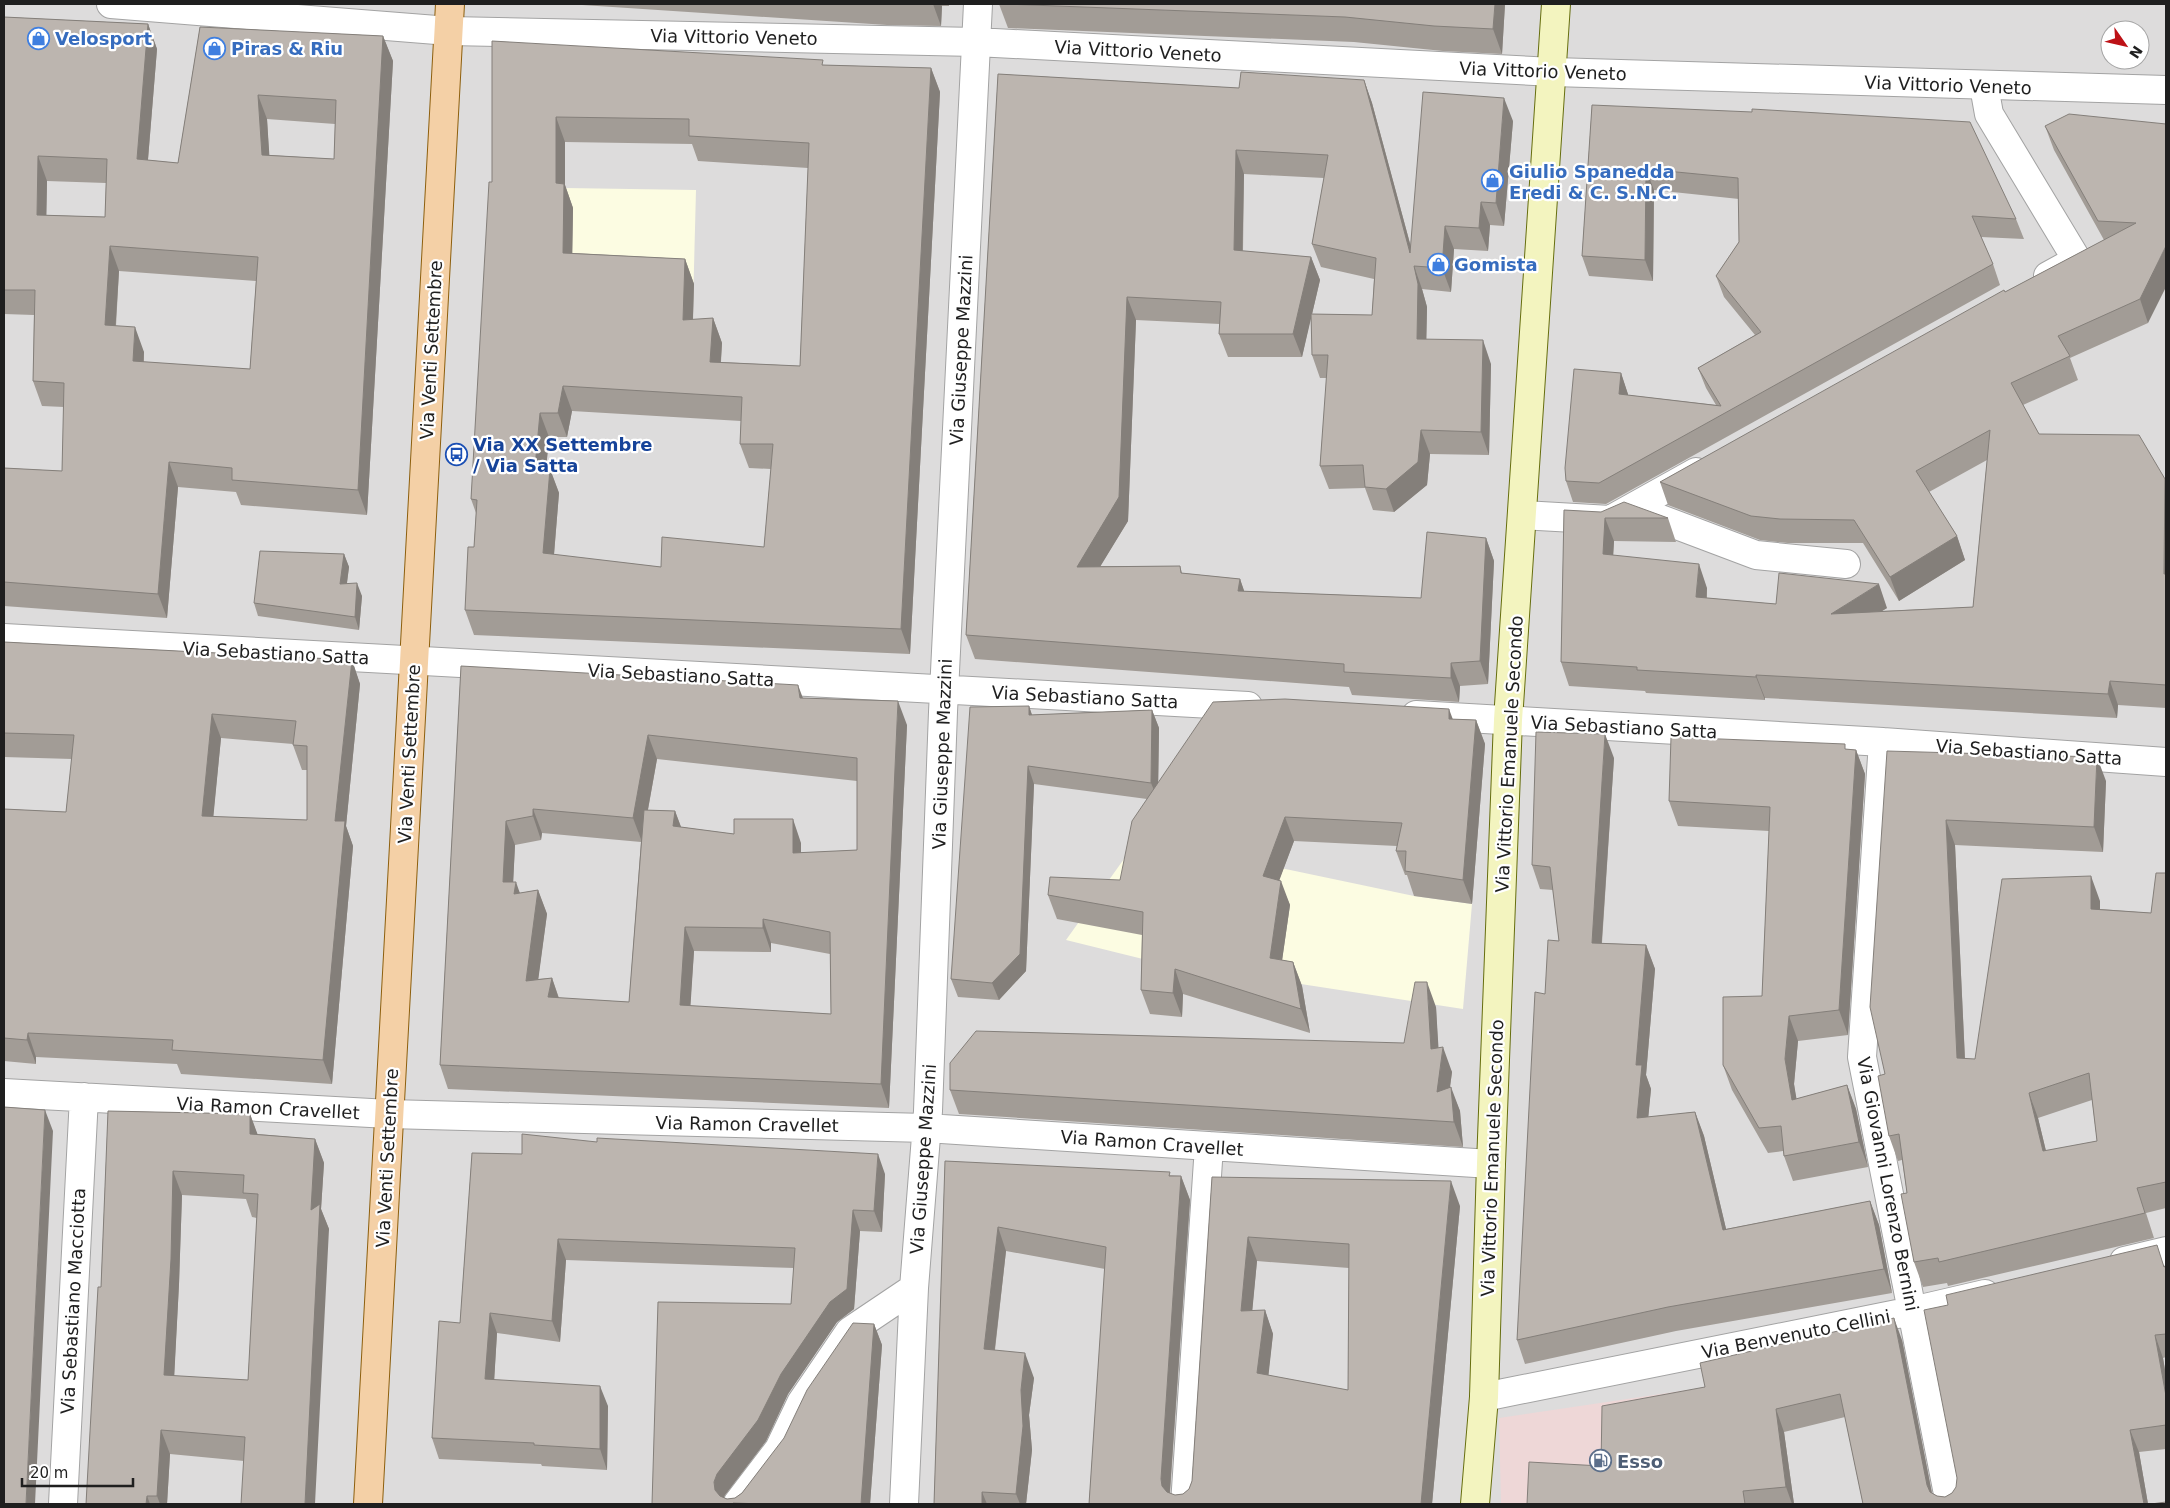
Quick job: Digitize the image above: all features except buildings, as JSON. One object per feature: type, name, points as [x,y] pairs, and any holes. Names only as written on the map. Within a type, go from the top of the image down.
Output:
[{"type":"main road","name":"Via Venti Settembre","points":[[368,1504],[450,4]]},
{"type":"main road","name":"Via Vittorio Emanuele Secondo","points":[[1475,1504],[1484,1397],[1508,720],[1553,72],[1556,4]]},
{"type":"street","name":"Via Vittorio Veneto","points":[[111,4],[449,31],[976,42],[1553,72],[2166,90]]},
{"type":"street","name":"Via Giuseppe Mazzini","points":[[904,1504],[914,1288],[926,1128],[944,689],[978,4]]},
{"type":"street","points":[[1984,86],[1989,114],[2077,260],[2026,289]]},
{"type":"street","points":[[1522,515],[1610,520],[1717,460]]},
{"type":"street","points":[[1631,508],[1756,555],[1846,564]]},
{"type":"street","name":"Via Sebastiano Satta","points":[[4,638],[1275,707]]},
{"type":"street","name":"Via Sebastiano Satta","points":[[1390,714],[1883,742],[2166,762]]},
{"type":"street","name":"Via Giovanni Lorenzo Bernini","points":[[1883,742],[1862,1057],[1950,1504]]},
{"type":"street","name":"Via Ramon Cravellet","points":[[4,1093],[389,1114],[926,1128],[1491,1164]]},
{"type":"street","name":"Via Sebastiano Macciotta","points":[[63,1504],[84,1098]]},
{"type":"street","points":[[1185,1504],[1209,1146]]},
{"type":"street","points":[[2098,1267],[2166,1251]]},
{"type":"street","name":"Via Benvenuto Cellini","points":[[1484,1397],[1912,1311],[2012,1287]]},
{"type":"street","points":[[737,1504],[779,1449],[801,1403],[850,1330],[914,1288]]},
{"type":"shaded area","points":[[4,4],[2166,4],[2166,1504],[4,1504]]},
{"type":"shaded area","points":[[565,188],[696,190],[692,345],[498,207]]},
{"type":"shaded area","points":[[1139,838],[1414,896],[1472,904],[1463,1009],[1151,961],[1066,940]]},
{"type":"shaded area","name":"Esso","points":[[1688,1390],[1710,1504],[1501,1504],[1499,1418]]},
{"type":"place","name":"Velosport","points":[[39,38]]},
{"type":"place","name":"Piras & Riu","points":[[215,48]]},
{"type":"place","name":"Giulio Spanedda Eredi & C. S.N.C.","points":[[1493,181]]},
{"type":"place","name":"Gomista","points":[[1438,264]]},
{"type":"place","name":"Via XX Settembre / Via Satta","points":[[457,454]]},
{"type":"place","name":"Esso","points":[[1601,1461]]}]
